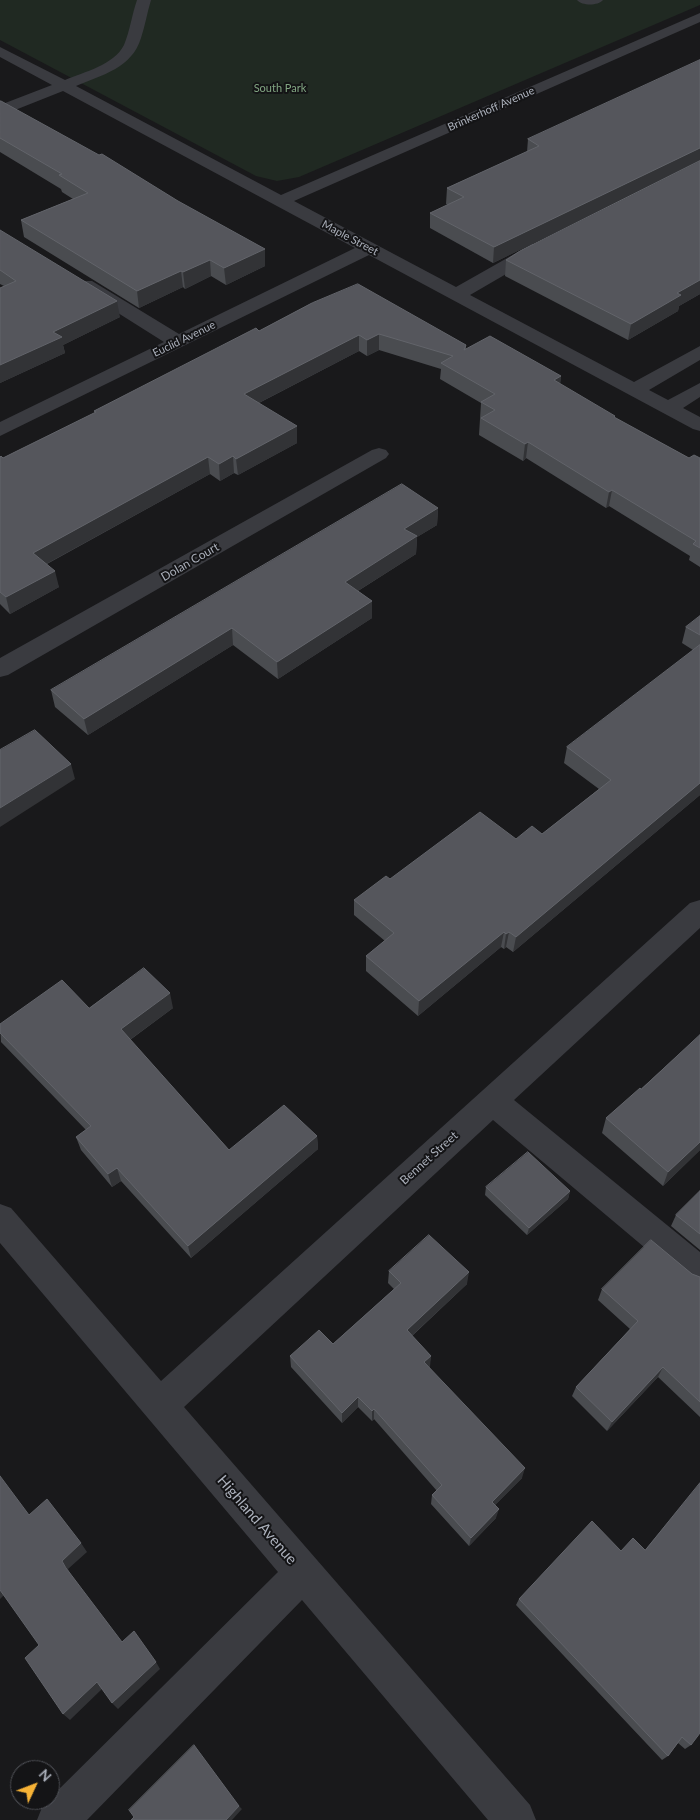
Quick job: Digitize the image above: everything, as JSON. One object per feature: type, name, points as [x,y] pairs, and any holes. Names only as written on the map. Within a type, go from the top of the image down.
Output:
[{"type":"street","points":[[0,111],[106,68],[128,53],[132,47],[144,0]]},
{"type":"street","points":[[584,0],[596,0]]},
{"type":"street","name":"Brinkerhoff Avenue","points":[[281,201],[700,17]]},
{"type":"street","name":"Maple Street","points":[[0,50],[700,425]]},
{"type":"street","points":[[458,295],[512,261],[557,239]]},
{"type":"street","name":"Euclid Avenue","points":[[0,430],[369,248]]},
{"type":"street","points":[[68,274],[178,342]]},
{"type":"street","points":[[634,390],[700,352]]},
{"type":"street","points":[[668,408],[700,389]]},
{"type":"street","name":"Dolan Court","points":[[0,669],[380,454]]},
{"type":"street","name":"Bennet Street","points":[[159,1406],[700,911]]},
{"type":"street","points":[[492,1100],[700,1273]]},
{"type":"street","name":"Highland Avenue","points":[[0,1219],[515,1820]]},
{"type":"street","points":[[58,1820],[303,1573]]},
{"type":"green space","name":"South Park","points":[[0,0],[700,0],[700,5],[299,177],[277,181],[256,176],[0,40]]},
{"type":"building","points":[[700,60],[700,148],[494,247],[430,213],[464,197],[447,188],[539,146],[528,139]]},
{"type":"building","points":[[0,101],[99,155],[102,154],[178,201],[265,249],[224,268],[210,260],[137,291],[21,220],[88,193],[59,175],[62,174],[0,138]]},
{"type":"building","points":[[700,161],[700,280],[677,293],[681,295],[631,324],[506,260],[520,251]]},
{"type":"building","points":[[0,230],[117,301],[53,332],[62,337],[0,365],[0,288],[16,281],[0,270]]},
{"type":"building","points":[[358,284],[466,345],[464,350],[490,336],[561,376],[554,380],[614,417],[689,458],[694,455],[700,458],[700,548],[693,544],[696,541],[612,490],[609,492],[528,442],[525,444],[481,418],[495,410],[481,402],[495,394],[441,363],[453,356],[379,334],[367,340],[359,335],[244,394],[297,426],[236,459],[233,456],[219,464],[208,457],[33,553],[55,571],[6,597],[0,592],[1,456],[3,458],[96,412],[94,411],[256,328],[259,331],[312,303]]},
{"type":"building","points":[[402,484],[438,508],[404,529],[417,536],[345,582],[372,601],[277,662],[232,628],[84,719],[51,690]]},
{"type":"building","points":[[700,616],[700,635],[686,627]]},
{"type":"building","points":[[700,645],[700,783],[516,937],[509,932],[506,934],[504,932],[419,1001],[366,956],[394,933],[354,900],[386,876],[390,879],[480,812],[516,839],[532,826],[542,834],[611,780],[567,747]]},
{"type":"building","points":[[35,730],[71,764],[0,808],[0,750]]},
{"type":"building","points":[[144,968],[170,993],[121,1029],[229,1150],[284,1105],[317,1136],[188,1246],[117,1168],[108,1174],[76,1137],[91,1126],[0,1033],[0,1024],[62,980],[89,1008]]},
{"type":"building","points":[[700,1035],[700,1142],[668,1172],[606,1118]]},
{"type":"building","points":[[528,1152],[570,1191],[529,1228],[486,1187]]},
{"type":"building","points":[[700,1191],[700,1234],[676,1215]]},
{"type":"building","points":[[429,1235],[469,1272],[407,1330],[431,1356],[424,1362],[525,1468],[492,1502],[499,1509],[471,1538],[432,1495],[442,1485],[374,1409],[372,1411],[358,1397],[342,1413],[290,1356],[319,1330],[333,1344],[401,1283],[389,1271]]},
{"type":"building","points":[[651,1240],[692,1274],[700,1277],[700,1402],[663,1367],[612,1422],[576,1387],[638,1321],[602,1289]]},
{"type":"building","points":[[0,1476],[29,1515],[47,1499],[81,1543],[62,1561],[66,1568],[122,1642],[134,1631],[156,1662],[112,1703],[97,1682],[63,1714],[25,1658],[39,1645],[0,1590]]},
{"type":"building","points":[[700,1483],[700,1733],[691,1745],[682,1737],[668,1756],[519,1599],[592,1521],[621,1551],[633,1538],[645,1550]]},
{"type":"building","points":[[194,1745],[239,1806],[226,1820],[131,1820],[134,1817],[129,1810]]}]
